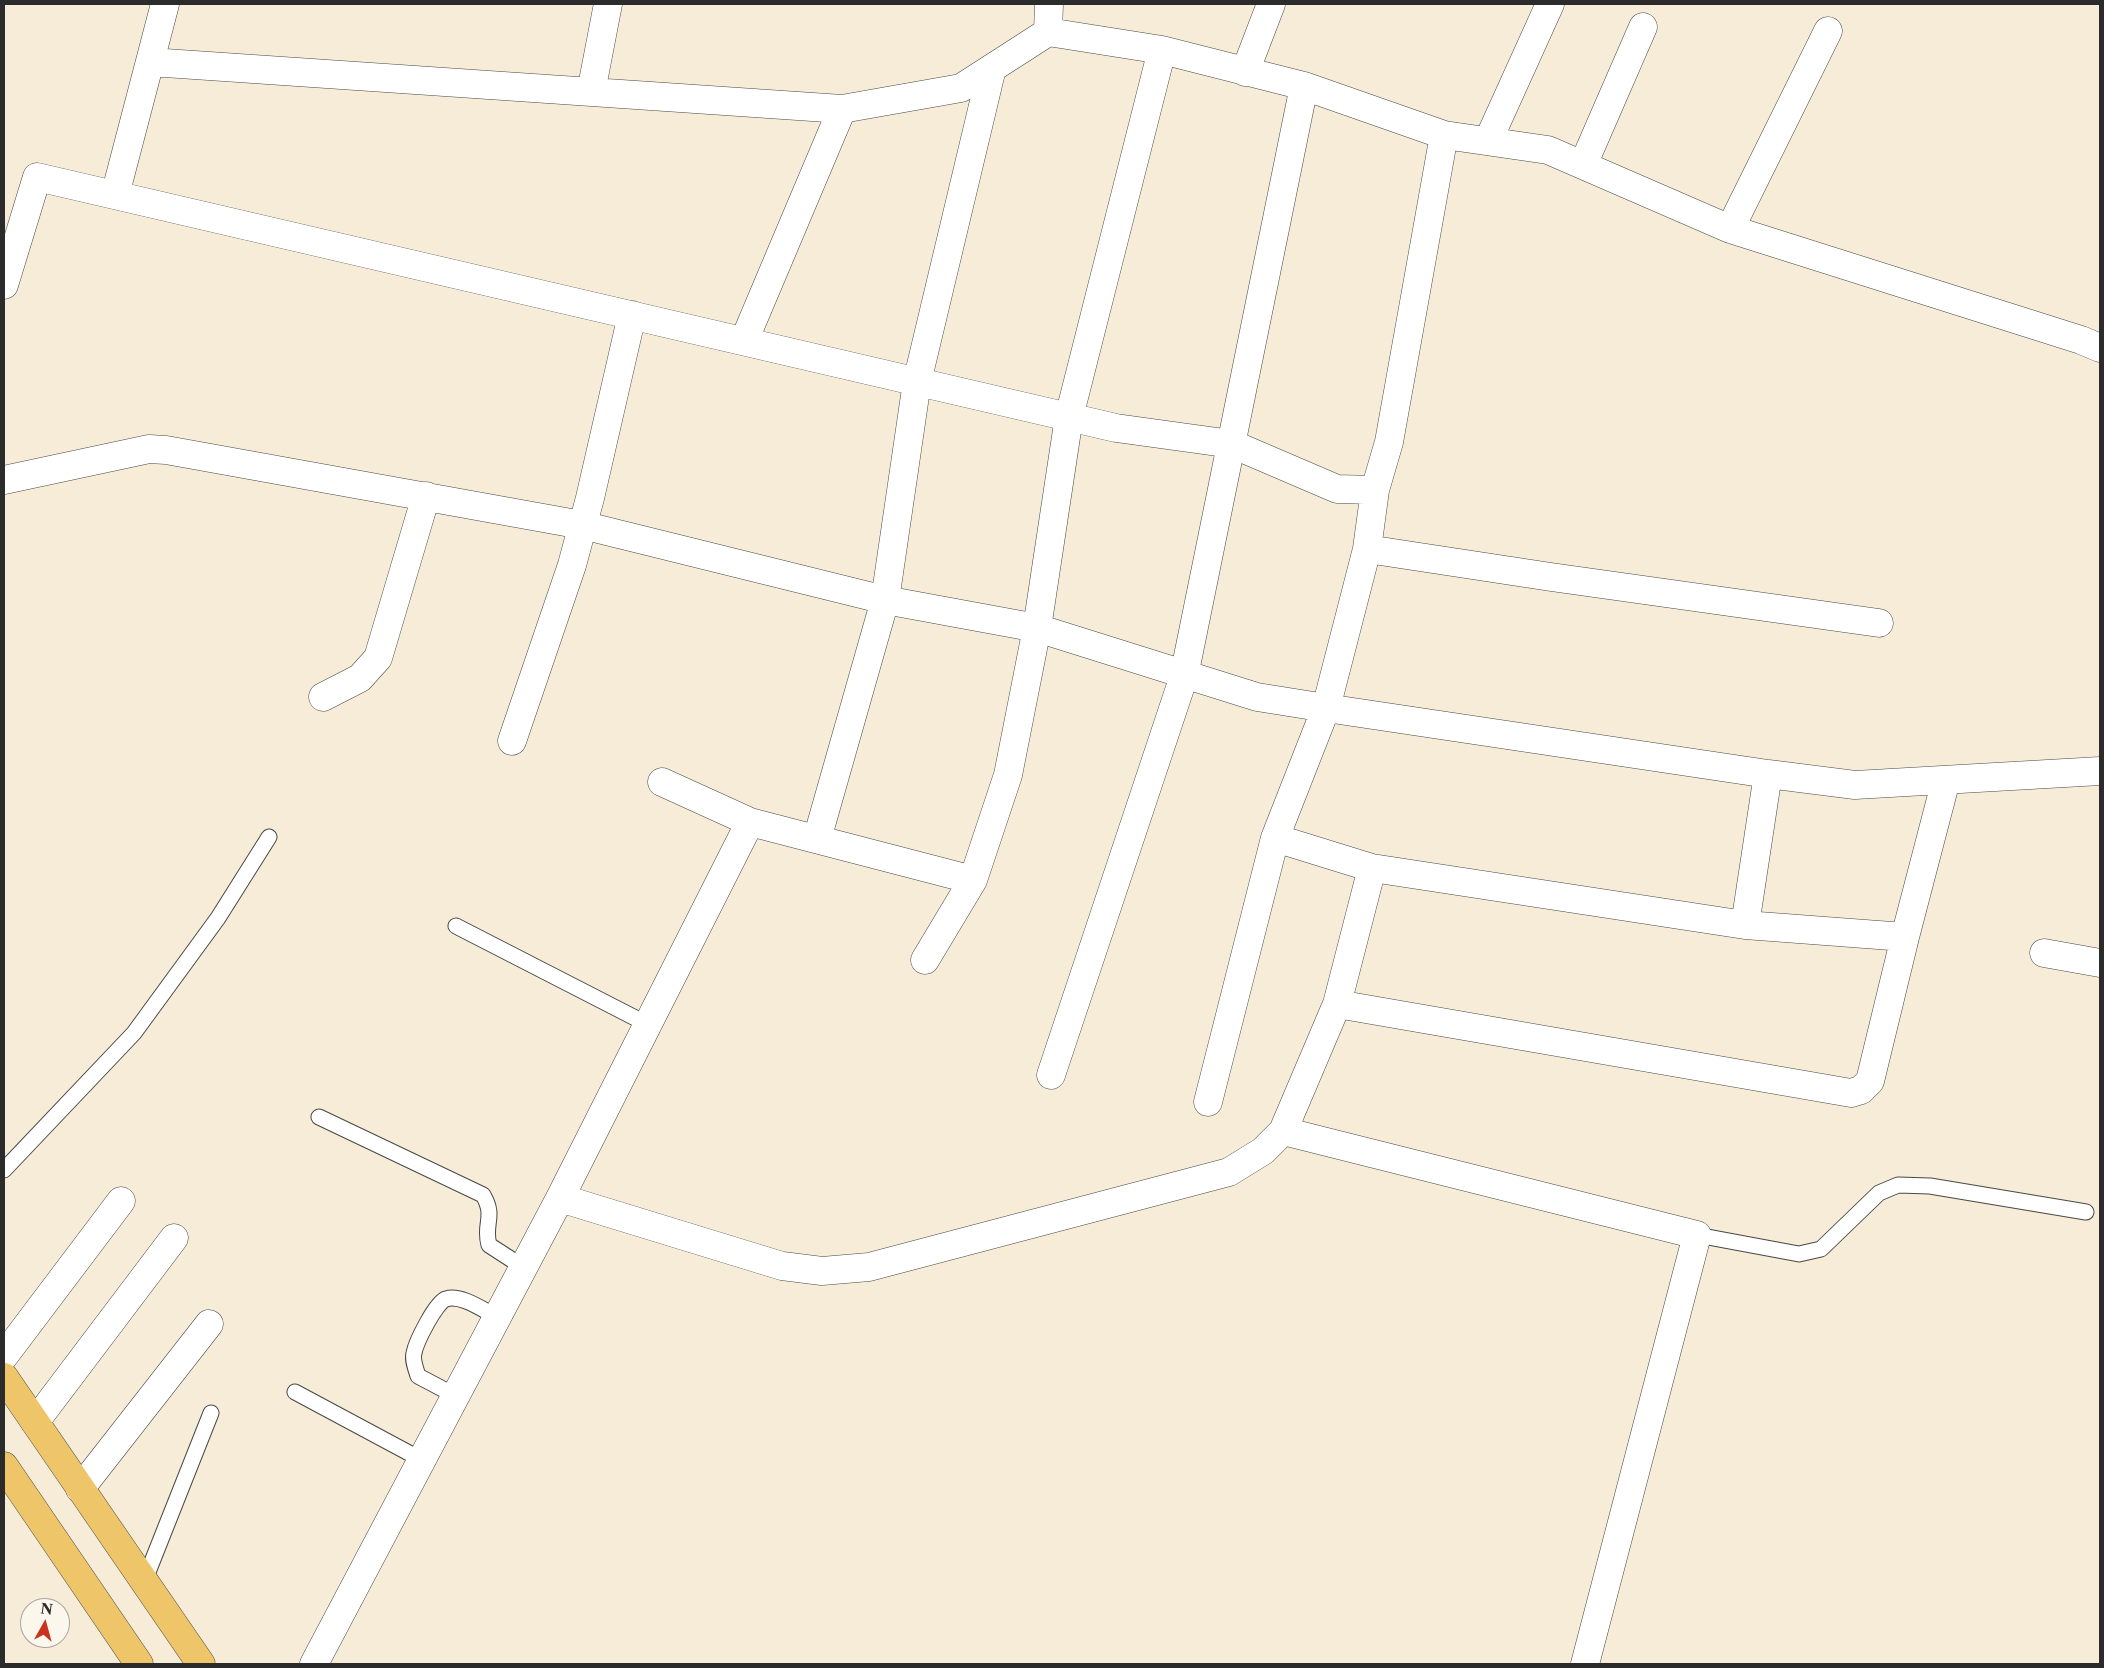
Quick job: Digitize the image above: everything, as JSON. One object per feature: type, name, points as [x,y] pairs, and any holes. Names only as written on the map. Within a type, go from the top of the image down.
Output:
[{"type":"main road","points":[[4,1377],[201,1664]]},
{"type":"main road","points":[[4,1466],[139,1664]]},
{"type":"street","points":[[115,195],[165,4]]},
{"type":"street","points":[[591,92],[608,4]]},
{"type":"street","points":[[1048,32],[1049,4]]},
{"type":"street","points":[[1245,72],[1271,4]]},
{"type":"street","points":[[1488,141],[1550,4]]},
{"type":"street","points":[[1583,166],[1643,27]]},
{"type":"street","points":[[1730,229],[1828,31]]},
{"type":"street","points":[[150,62],[842,108],[961,88],[1048,32],[1162,50],[1304,86],[1444,135],[1548,150],[1730,229],[2081,340],[2100,348]]},
{"type":"street","points":[[926,960],[973,880],[1008,775],[1037,628],[1069,417],[1162,50]]},
{"type":"street","points":[[817,839],[886,600],[917,382],[992,68]]},
{"type":"street","points":[[1051,1075],[1184,676],[1304,86]]},
{"type":"street","points":[[744,341],[842,108]]},
{"type":"street","points":[[1208,1102],[1275,838],[1326,708],[1367,548],[1375,490],[1389,442],[1444,135]]},
{"type":"street","points":[[4,285],[37,177],[1116,428],[1232,444],[1337,489],[1375,490]]},
{"type":"street","points":[[512,741],[572,565],[632,315]]},
{"type":"street","points":[[4,480],[149,450],[166,450],[582,525],[886,600],[1037,628],[1184,676],[1257,696],[1326,708],[1768,774],[1855,785],[2100,772]]},
{"type":"street","points":[[323,697],[360,678],[378,658],[426,496]]},
{"type":"street","points":[[1367,548],[1551,577],[1879,623]]},
{"type":"street","points":[[1745,925],[1768,774]]},
{"type":"street","points":[[1337,1004],[1851,1093],[1861,1090],[1870,1080],[1946,780]]},
{"type":"street","points":[[662,782],[750,822],[973,880]]},
{"type":"street","points":[[314,1664],[560,1198],[750,822]]},
{"type":"street","points":[[1275,838],[1372,868],[1745,925],[1905,937]]},
{"type":"street","points":[[560,1198],[782,1266],[822,1271],[868,1267],[1229,1172],[1263,1151],[1283,1132],[1337,1004],[1372,868]]},
{"type":"street","points":[[2044,953],[2100,964]]},
{"type":"street","points":[[1283,1132],[1697,1235],[1585,1664]]},
{"type":"street","points":[[4,1356],[120,1201]]},
{"type":"street","points":[[35,1422],[174,1238]]},
{"type":"street","points":[[80,1489],[209,1324]]},
{"type":"lane","points":[[4,1170],[134,1033],[218,918],[269,837]]},
{"type":"lane","points":[[456,926],[647,1024]]},
{"type":"lane","points":[[319,1117],[483,1196],[490,1207],[486,1236],[489,1245],[523,1267]]},
{"type":"lane","points":[[1697,1235],[1799,1254],[1821,1249],[1880,1193],[1898,1186],[1930,1186],[2086,1212]]},
{"type":"lane","points":[[456,1396],[418,1376],[414,1363],[414,1353],[438,1304],[446,1299],[458,1299],[497,1317]]},
{"type":"lane","points":[[295,1392],[422,1460]]},
{"type":"lane","points":[[144,1582],[212,1413]]}]
